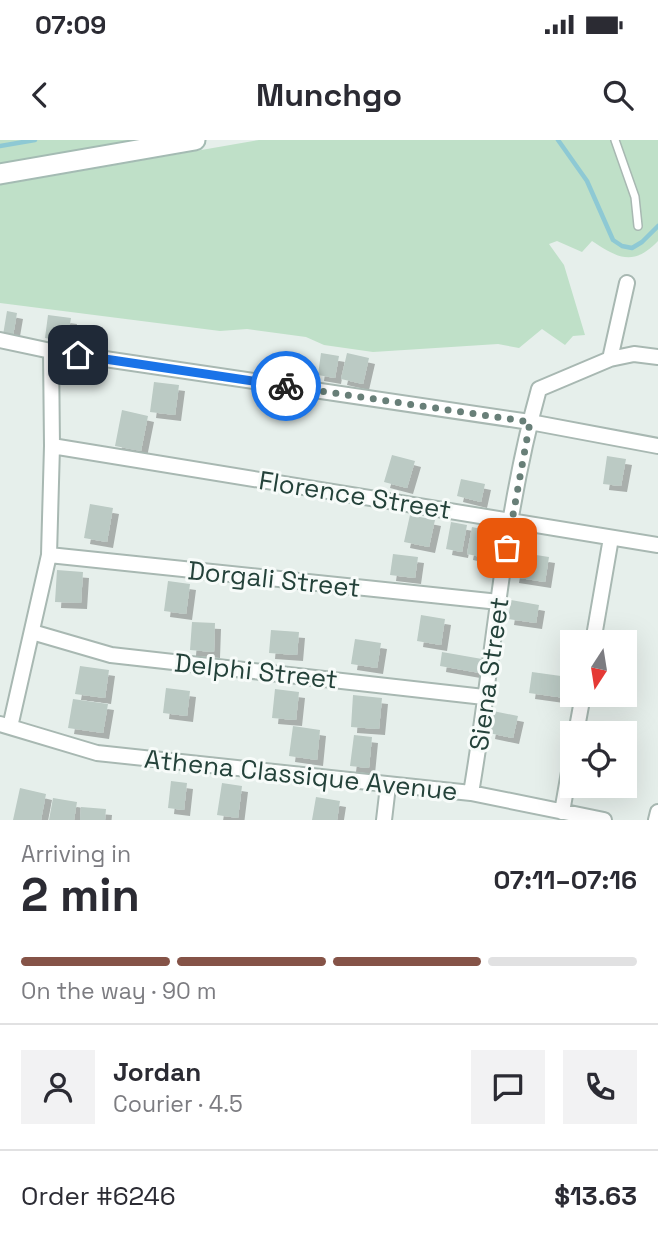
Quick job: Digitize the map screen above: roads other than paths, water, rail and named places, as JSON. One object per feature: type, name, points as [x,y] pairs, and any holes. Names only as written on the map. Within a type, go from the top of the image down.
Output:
[{"type":"main road","points":[[0,174],[195,140]]},
{"type":"street","points":[[610,359],[627,284]]},
{"type":"street","points":[[0,340],[51,351],[530,422],[658,446]]},
{"type":"street","points":[[5,725],[32,632],[50,555],[51,351]]},
{"type":"street","name":"Siena Street","points":[[471,793],[511,520],[539,389],[610,359],[634,354],[658,357]]},
{"type":"street","name":"Florence Street","points":[[52,446],[658,545]]},
{"type":"street","points":[[595,630],[611,538]]},
{"type":"street","name":"Dorgali Street","points":[[50,555],[499,602]]},
{"type":"street","name":"Delphi Street","points":[[32,632],[111,655],[484,697]]},
{"type":"street","name":"Athena Classique Avenue","points":[[5,725],[97,753],[471,793],[604,820]]},
{"type":"street","points":[[384,820],[388,786]]},
{"type":"street","points":[[562,812],[564,798]]},
{"type":"street","points":[[656,820],[658,812]]},
{"type":"lane","points":[[615,140],[635,197],[638,226]]},
{"type":"waterway","points":[[0,146],[35,140]]},
{"type":"waterway","points":[[558,140],[587,181],[613,240],[632,248],[658,226]]}]
